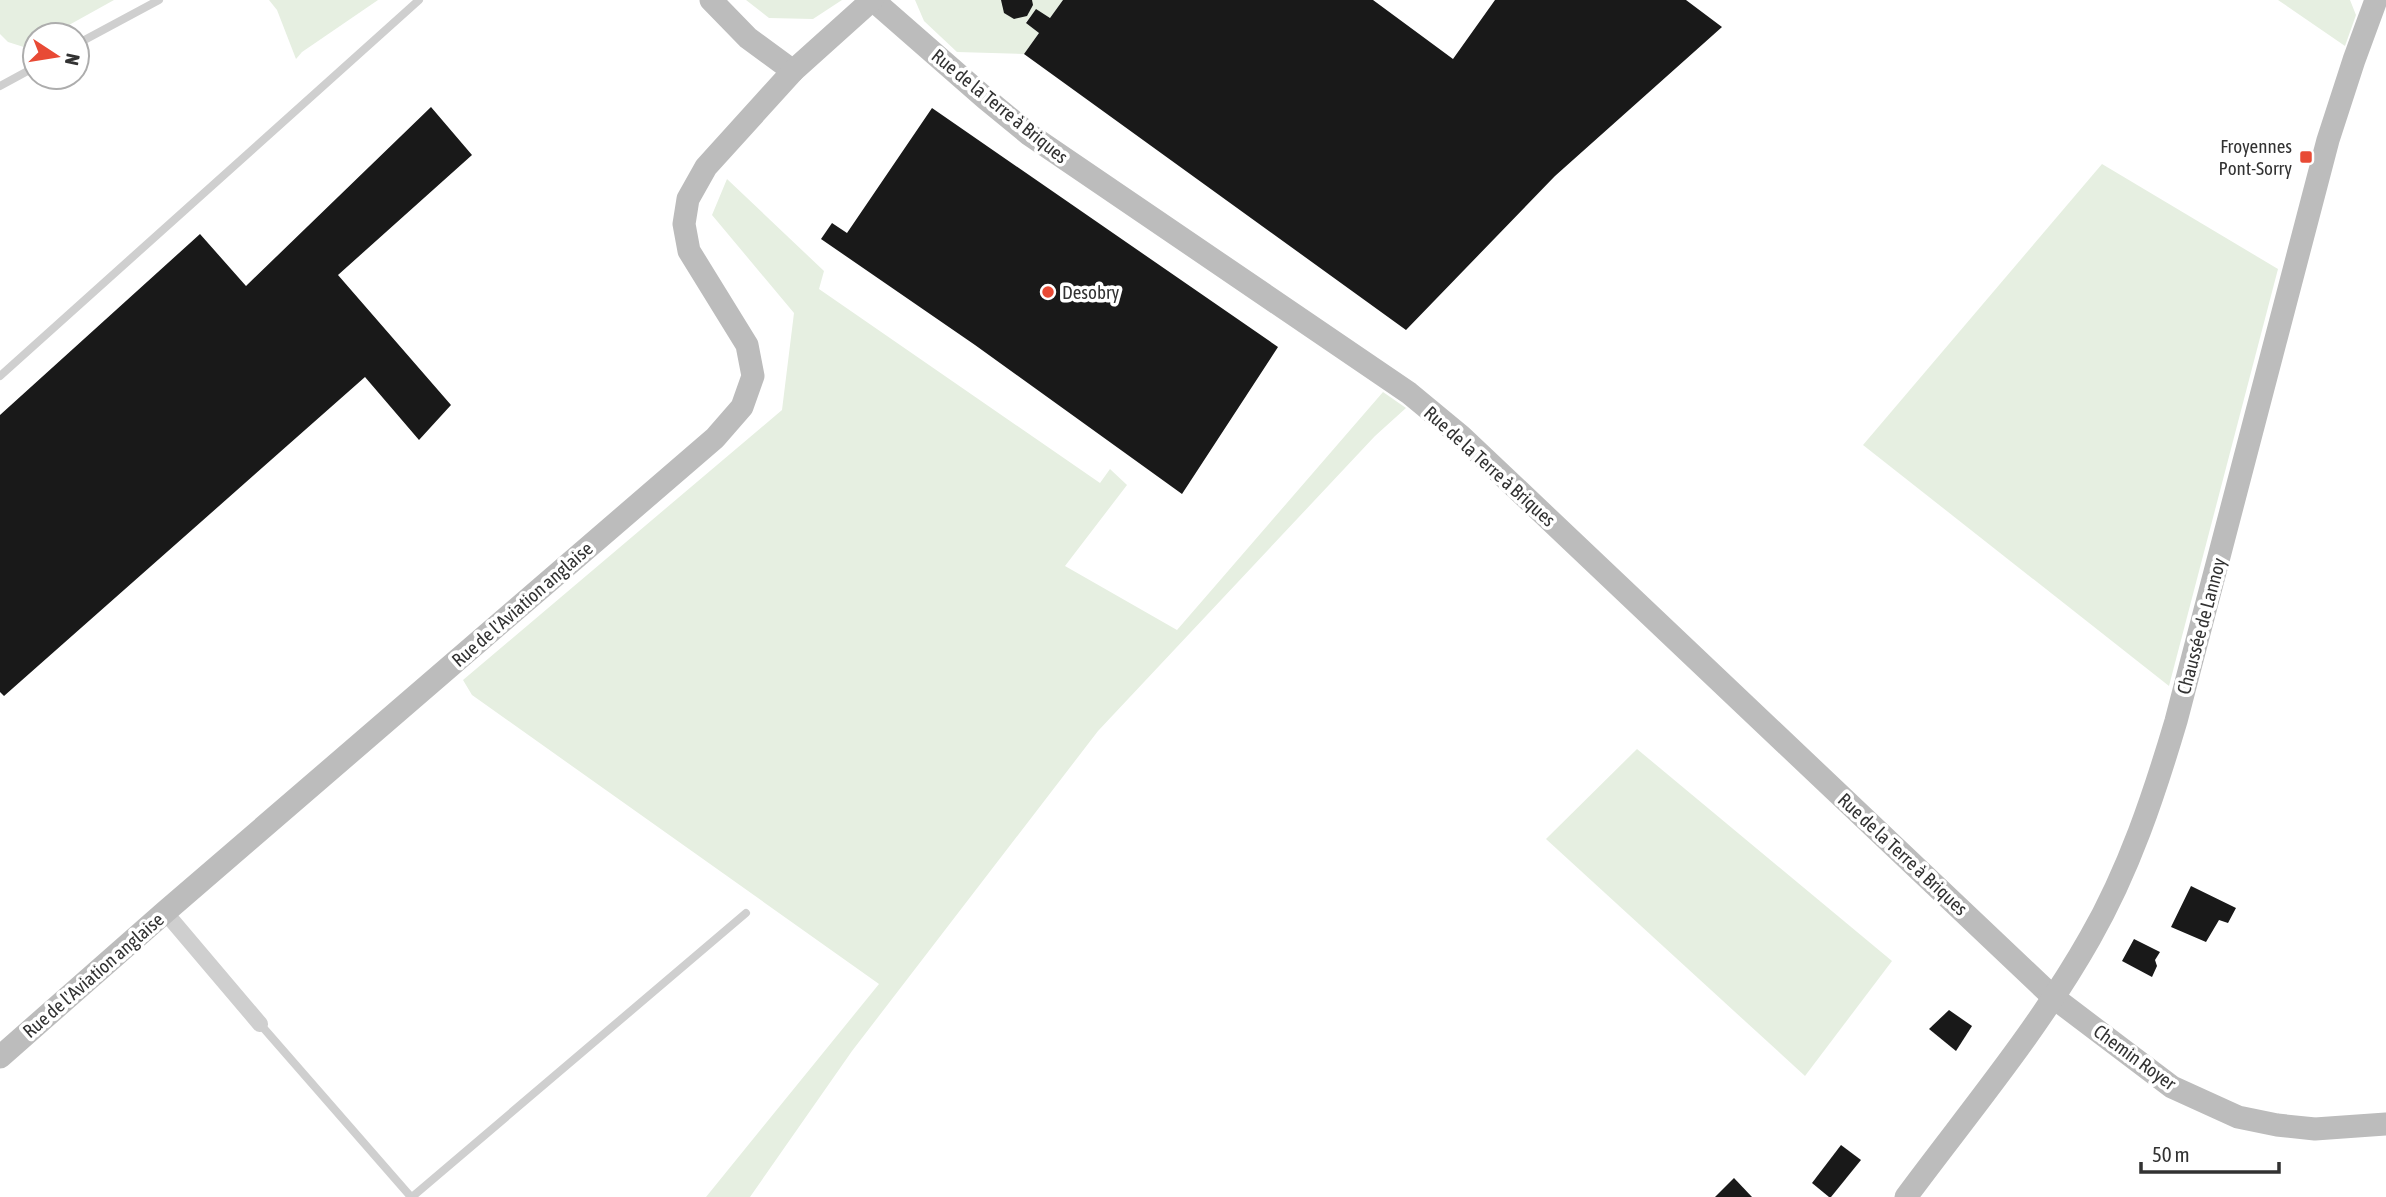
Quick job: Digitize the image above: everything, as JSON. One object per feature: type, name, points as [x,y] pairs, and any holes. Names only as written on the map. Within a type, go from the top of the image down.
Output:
[{"type":"main road","points":[[711,0],[748,38],[793,71]]},
{"type":"main road","name":"Rue de la Terre à Briques","points":[[793,71],[873,0],[1030,135],[1409,393],[1461,436],[2053,997]]},
{"type":"main road","name":"Chaussée de Lannoy","points":[[1906,1197],[2020,1045],[2091,937],[2121,875],[2153,796],[2176,720],[2328,140],[2371,4]]},
{"type":"main road","name":"Rue de l'Aviation anglaise","points":[[0,1057],[715,438],[742,407],[753,376],[747,345],[689,251],[684,224],[688,200],[706,167],[793,71]]},
{"type":"main road","name":"Chemin Royer","points":[[2053,997],[2172,1087],[2238,1117],[2315,1129],[2386,1125]]},
{"type":"street","points":[[165,912],[260,1024]]},
{"type":"lane","points":[[91,36],[159,0]]},
{"type":"lane","points":[[0,376],[419,0]]},
{"type":"lane","points":[[0,86],[21,75]]},
{"type":"lane","points":[[260,1024],[411,1197],[746,913]]},
{"type":"shaded area","points":[[0,0],[114,0],[76,21],[21,21],[21,46],[8,42],[0,34]]},
{"type":"shaded area","points":[[269,0],[378,0],[302,52],[296,59],[277,10]]},
{"type":"shaded area","points":[[746,0],[842,0],[813,19],[769,18]]},
{"type":"shaded area","points":[[915,0],[1063,0],[1050,18],[1036,10],[1026,22],[1039,33],[1024,54],[957,52],[924,21]]},
{"type":"shaded area","points":[[2278,0],[2350,0],[2356,15],[2345,46]]},
{"type":"shaded area","points":[[2102,164],[2278,269],[2169,686],[1863,445]]},
{"type":"shaded area","points":[[727,179],[824,271],[819,289],[1100,483],[1110,469],[1127,485],[1065,566],[1177,630],[1383,392],[1406,408],[1375,436],[1098,731],[852,1051],[750,1197],[706,1197],[879,984],[472,695],[463,680],[782,410],[794,313],[712,215]]},
{"type":"shaded area","points":[[1637,749],[1892,961],[1805,1076],[1546,839]]},
{"type":"building","points":[[1001,0],[1032,0],[1033,5],[1027,16],[1014,19],[1004,13]]},
{"type":"building","points":[[1063,0],[1373,0],[1453,59],[1495,0],[1686,0],[1722,27],[1555,176],[1406,330],[1024,54],[1039,33],[1026,23],[1036,9],[1050,18]]},
{"type":"building","points":[[431,107],[472,155],[338,275],[451,405],[419,440],[365,377],[4,696],[0,692],[0,415],[200,234],[246,286]]},
{"type":"building","name":"Desobry","points":[[932,108],[1278,347],[1182,494],[975,345],[821,239],[832,223],[847,233]]},
{"type":"building","points":[[2191,886],[2236,908],[2228,923],[2219,920],[2206,942],[2171,927]]},
{"type":"building","points":[[2134,939],[2160,952],[2155,960],[2157,966],[2152,977],[2122,961]]},
{"type":"building","points":[[1949,1010],[1972,1026],[1956,1051],[1929,1029]]},
{"type":"building","points":[[1841,1145],[1861,1160],[1829,1197],[1812,1183]]},
{"type":"building","points":[[1734,1178],[1752,1197],[1715,1197]]},
{"type":"place","name":"Froyennes Pont-Sorry","points":[[2306,157]]},
{"type":"place","name":"Desobry","points":[[1048,292]]}]
